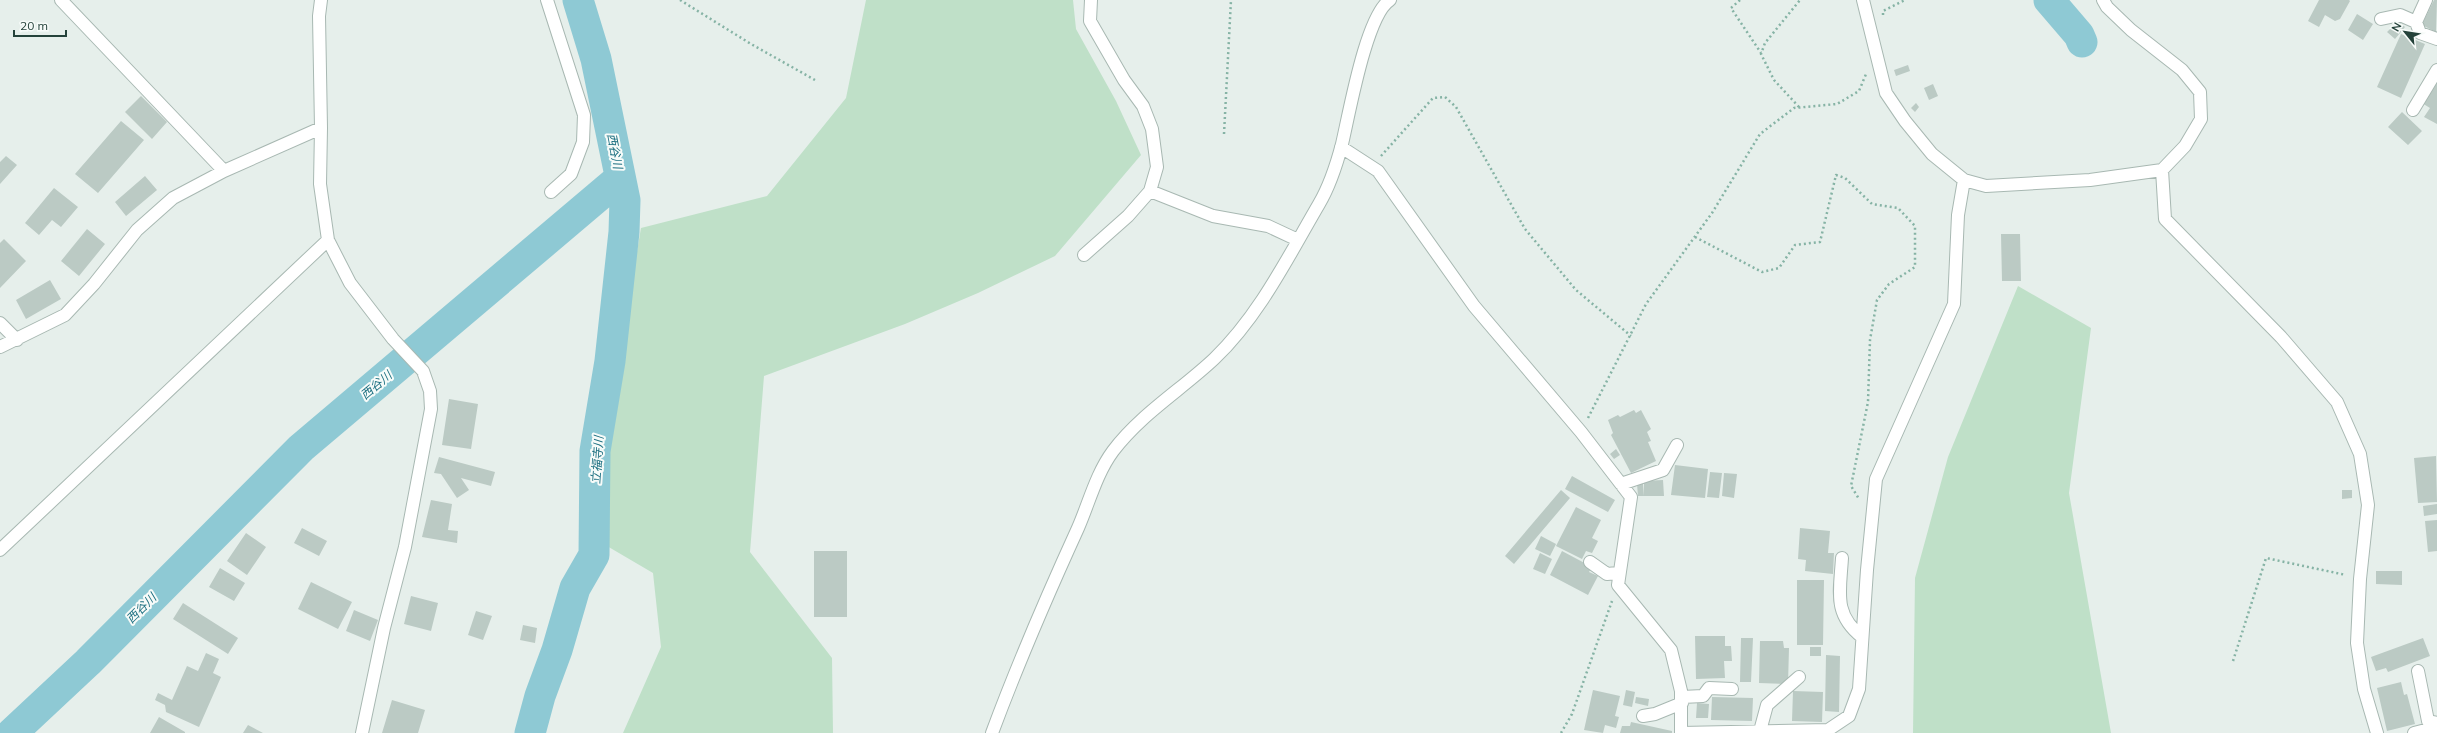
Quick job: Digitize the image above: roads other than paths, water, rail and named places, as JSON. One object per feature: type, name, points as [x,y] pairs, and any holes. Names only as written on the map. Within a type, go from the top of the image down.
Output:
[{"type":"street","points":[[61,0],[224,171]]},
{"type":"street","points":[[321,0],[319,16],[321,128],[320,184],[328,240],[350,284],[393,339],[423,371],[430,391],[431,409],[405,548],[382,635],[362,733]]},
{"type":"street","points":[[547,0],[584,115],[583,142],[571,174],[551,192]]},
{"type":"street","points":[[1084,254],[1128,216],[1150,191],[1157,166],[1152,129],[1143,106],[1124,80],[1090,21],[1091,0]]},
{"type":"street","points":[[992,733],[1023,650],[1079,525],[1096,481],[1113,451],[1142,419],[1214,359],[1242,328],[1298,240],[1321,200],[1341,147],[1373,25],[1378,0]]},
{"type":"street","points":[[1373,25],[1386,2],[1390,0]]},
{"type":"street","points":[[1863,0],[1886,93],[1932,154],[1964,180],[1986,186],[2026,185],[2090,180],[2162,170],[2185,146],[2201,119],[2200,92],[2182,70],[2131,30],[2107,7],[2103,0]]},
{"type":"street","points":[[2426,0],[2416,22],[2420,33],[2437,39]]},
{"type":"street","points":[[2381,19],[2400,15],[2416,22]]},
{"type":"street","points":[[2413,110],[2437,70]]},
{"type":"street","points":[[0,347],[17,340],[65,315],[94,284],[137,230],[172,198],[224,171],[321,128]]},
{"type":"street","points":[[1341,147],[1378,171],[1474,306],[1582,432],[1630,497],[1618,579]]},
{"type":"street","points":[[2162,170],[2165,219],[2282,336],[2337,402],[2360,454],[2368,505],[2360,578],[2357,643],[2364,689],[2377,733]]},
{"type":"street","points":[[1590,562],[1607,574],[1618,579],[1671,650],[1682,700],[1681,733],[1760,731],[1825,732],[1849,716],[1859,689],[1862,637],[1876,479],[1954,304],[1958,215],[1964,180]]},
{"type":"street","points":[[1150,191],[1214,216],[1268,226],[1298,240]]},
{"type":"street","points":[[0,550],[328,240]]},
{"type":"street","points":[[0,323],[17,340]]},
{"type":"street","points":[[1621,484],[1663,470],[1677,445]]},
{"type":"street","points":[[1842,558],[1840,602],[1848,626],[1862,637]]},
{"type":"street","points":[[2418,671],[2428,721],[2437,723]]},
{"type":"street","points":[[1760,731],[1767,705],[1799,677]]},
{"type":"street","points":[[1643,716],[1655,714],[1682,700],[1704,696],[1709,688],[1732,689]]},
{"type":"street","points":[[2414,733],[2437,727]]},
{"type":"waterway","name":"立福寺川","points":[[530,733],[540,696],[557,650],[575,588],[594,555],[595,451],[610,361],[624,232],[625,200],[596,59],[578,0]]},
{"type":"waterway","points":[[2049,0],[2079,35],[2082,42]]},
{"type":"waterway","name":"西谷川","points":[[12,733],[88,662],[301,448],[620,178]]}]
